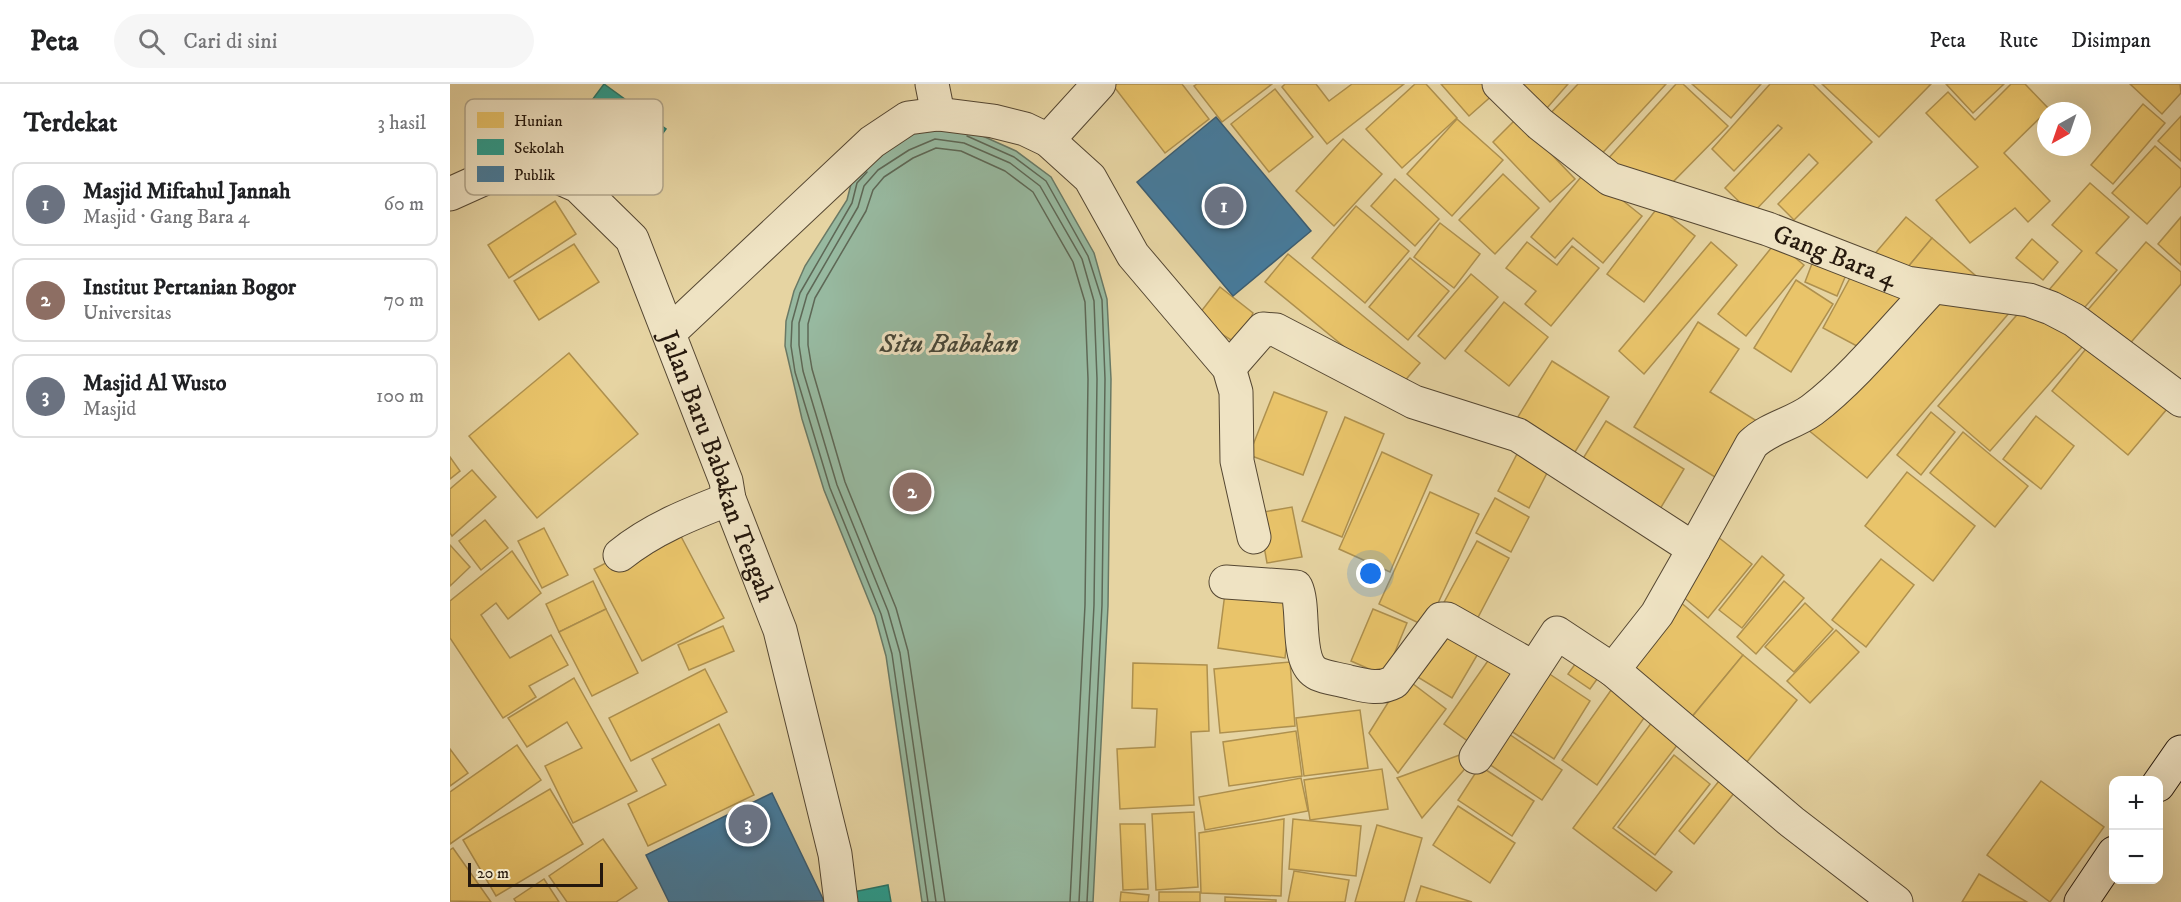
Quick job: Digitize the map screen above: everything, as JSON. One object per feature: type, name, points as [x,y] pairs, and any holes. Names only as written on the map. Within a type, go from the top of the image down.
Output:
[{"type":"street","points":[[1048,140],[1099,84]]},
{"type":"street","name":"Gang Bara 4","points":[[1499,84],[1540,124],[1610,179],[1768,229],[1907,283],[2029,300],[2051,308],[2074,320],[2181,400]]},
{"type":"street","points":[[670,332],[872,142],[935,99],[993,121],[1024,129],[1048,140],[1090,178],[1133,255],[1229,368],[1236,392],[1237,461],[1254,537]]},
{"type":"street","name":"Jalan Baru Babakan Tengah","points":[[450,194],[465,187]]},
{"type":"street","name":"Jalan Baru Babakan Tengah","points":[[587,195],[632,239],[670,332],[726,481],[729,499],[780,630],[835,854],[841,902]]},
{"type":"street","points":[[1613,670],[1657,614],[1752,444],[1764,432],[1811,411],[1865,359],[1932,288]]},
{"type":"street","points":[[1229,368],[1263,329],[1276,330],[1414,402],[1518,435],[1694,549]]},
{"type":"street","points":[[620,555],[634,543],[675,521],[729,499]]},
{"type":"street","points":[[1226,582],[1296,587],[1304,654],[1310,667],[1317,674],[1369,687],[1384,687],[1394,681],[1441,619],[1447,619],[1534,668]]},
{"type":"street","points":[[1476,757],[1557,633],[1613,670],[1792,822],[1896,902]]},
{"type":"street","points":[[2163,779],[2181,752]]},
{"type":"street","points":[[2081,902],[2109,861]]},
{"type":"water","name":"Situ Babakan","points":[[932,125],[967,129],[1016,151],[1051,177],[1094,253],[1107,299],[1111,379],[1108,606],[1093,902],[922,902],[886,656],[875,616],[824,490],[802,419],[785,346],[786,321],[794,291],[805,266],[847,200],[852,180],[902,138]]},
{"type":"building: Hunian","points":[[1112,84],[1182,84],[1209,119],[1165,153]]},
{"type":"building: Hunian","points":[[1197,84],[1272,84],[1222,122],[1194,86]]},
{"type":"building: Hunian","points":[[1285,84],[1316,84],[1329,101],[1352,84],[1404,84],[1327,144],[1282,87]]},
{"type":"building: Hunian","points":[[1415,84],[1426,84],[1457,118],[1402,168],[1366,129]]},
{"type":"building: Hunian","points":[[1441,84],[1487,84],[1495,93],[1469,116]]},
{"type":"building: Hunian","points":[[1520,84],[1568,84],[1547,108]]},
{"type":"building: Hunian","points":[[1578,84],[1666,84],[1596,160],[1548,116]]},
{"type":"building: Hunian","points":[[1676,84],[1683,84],[1728,126],[1664,191],[1605,162]]},
{"type":"building: Hunian","points":[[1692,84],[1761,84],[1731,118]]},
{"type":"building: Hunian","points":[[1770,84],[1813,84],[1872,142],[1794,220],[1778,204],[1818,163],[1809,154],[1752,214],[1725,188],[1782,128],[1778,125],[1734,171],[1712,149]]},
{"type":"building: Hunian","points":[[1822,84],[1931,84],[1879,137]]},
{"type":"building: Hunian","points":[[1946,84],[2004,84],[1973,113]]},
{"type":"building: Hunian","points":[[2011,84],[2025,84],[2042,102],[2037,102],[2037,121],[2004,153],[2050,201],[2028,222],[2015,208],[1970,243],[1936,200],[1978,167],[1926,113],[1948,92],[1975,120]]},
{"type":"building: Hunian","points":[[2130,84],[2180,84],[2181,93],[2162,114]]},
{"type":"building: Hunian","points":[[1275,89],[1313,137],[1269,172],[1231,124]]},
{"type":"building: Hunian","points":[[2143,104],[2165,123],[2113,184],[2091,165]]},
{"type":"building: Hunian","points":[[2181,116],[2181,161],[2158,141]]},
{"type":"building: Hunian","points":[[1517,118],[1575,179],[1550,202],[1493,142]]},
{"type":"building: Hunian","points":[[1457,119],[1503,160],[1452,216],[1407,174]]},
{"type":"building: Hunian","points":[[1343,139],[1382,174],[1334,226],[1296,191]]},
{"type":"building: Hunian","points":[[2155,146],[2181,169],[2181,186],[2147,224],[2112,193]]},
{"type":"building: Hunian","points":[[1586,171],[1642,216],[1603,263],[1573,238],[1555,258],[1531,237]]},
{"type":"building: Hunian","points":[[1503,174],[1539,208],[1495,254],[1459,220]]},
{"type":"building: Hunian","points":[[1395,179],[1439,219],[1415,246],[1371,206]]},
{"type":"building: Hunian","points":[[2090,183],[2129,217],[2096,253],[2117,270],[2078,315],[2049,290],[2082,251],[2052,225]]},
{"type":"building: Hunian","points":[[555,201],[576,234],[509,278],[488,245]]},
{"type":"building: Hunian","points":[[1356,206],[1409,251],[1365,303],[1312,258]]},
{"type":"building: Hunian","points":[[1658,207],[1695,236],[1644,302],[1607,274]]},
{"type":"building: Hunian","points":[[1906,217],[1932,238],[1898,279],[1867,263]]},
{"type":"building: Hunian","points":[[2181,217],[2181,265],[2158,244]]},
{"type":"building: Hunian","points":[[1440,223],[1480,254],[1454,288],[1414,257]]},
{"type":"building: Hunian","points":[[1932,238],[1983,282],[1898,279]]},
{"type":"building: Hunian","points":[[2032,239],[2058,262],[2043,280],[2016,258]]},
{"type":"building: Hunian","points":[[1527,242],[1557,265],[1572,246],[1599,268],[1551,326],[1525,304],[1536,291],[1506,268]]},
{"type":"building: Hunian","points":[[1711,242],[1737,265],[1644,374],[1619,351]]},
{"type":"building: Hunian","points":[[1776,242],[1804,265],[1746,336],[1718,314]]},
{"type":"building: Hunian","points":[[2146,242],[2181,272],[2181,284],[2127,347],[2086,312]]},
{"type":"building: Hunian","points":[[574,244],[599,282],[539,320],[514,281]]},
{"type":"building: Hunian","points":[[1288,254],[1420,363],[1397,390],[1265,282]]},
{"type":"building: Hunian","points":[[1410,258],[1449,291],[1408,340],[1369,307]]},
{"type":"building: Hunian","points":[[1813,261],[1846,275],[1837,296],[1805,282]]},
{"type":"building: Hunian","points":[[1471,274],[1498,297],[1445,359],[1418,336]]},
{"type":"building: Hunian","points":[[1850,278],[1922,295],[1870,353],[1823,328]]},
{"type":"building: Hunian","points":[[1796,280],[1833,304],[1791,372],[1754,348]]},
{"type":"building: Hunian","points":[[1220,287],[1253,313],[1239,345],[1196,318]]},
{"type":"building: Hunian","points":[[1924,297],[2010,312],[1867,478],[1807,429]]},
{"type":"building: Hunian","points":[[1504,302],[1548,337],[1509,386],[1465,351]]},
{"type":"building: Hunian","points":[[2022,309],[2089,339],[1990,451],[1938,406]]},
{"type":"building: Hunian","points":[[1698,322],[1739,349],[1710,392],[1760,423],[1723,482],[1634,427]]},
{"type":"building: Hunian","points":[[2089,345],[2167,409],[2128,455],[2052,391]]},
{"type":"building: Hunian","points":[[569,353],[638,434],[537,518],[469,436]]},
{"type":"building: Hunian","points":[[1552,361],[1609,397],[1570,460],[1513,425]]},
{"type":"building: Hunian","points":[[1274,392],[1327,412],[1303,475],[1249,455]]},
{"type":"building: Hunian","points":[[1931,412],[1955,432],[1921,475],[1897,455]]},
{"type":"building: Hunian","points":[[2036,416],[2074,446],[2041,489],[2003,459]]},
{"type":"building: Hunian","points":[[1345,417],[1384,434],[1342,537],[1302,521]]},
{"type":"building: Hunian","points":[[1606,421],[1684,469],[1657,514],[1579,465]]},
{"type":"building: Hunian","points":[[1963,432],[2028,486],[1995,527],[1930,473]]},
{"type":"building: Hunian","points":[[1382,452],[1432,475],[1390,572],[1339,549]]},
{"type":"building: Hunian","points":[[1517,454],[1548,471],[1529,508],[1498,491]]},
{"type":"building: Hunian","points":[[450,457],[460,471],[450,479]]},
{"type":"building: Hunian","points":[[472,470],[496,497],[452,536],[450,533],[450,489]]},
{"type":"building: Hunian","points":[[1907,472],[1975,526],[1933,581],[1865,526]]},
{"type":"building: Hunian","points":[[1430,492],[1479,514],[1427,627],[1379,604]]},
{"type":"building: Hunian","points":[[1495,498],[1529,517],[1511,552],[1476,533]]},
{"type":"building: Hunian","points":[[1292,507],[1302,557],[1267,563],[1258,513]]},
{"type":"building: Hunian","points":[[485,520],[508,548],[481,570],[459,541]]},
{"type":"building: Hunian","points":[[676,527],[724,618],[642,661],[594,569]]},
{"type":"building: Hunian","points":[[544,528],[568,575],[542,588],[518,541]]},
{"type":"building: Hunian","points":[[1718,537],[1752,564],[1708,618],[1675,590]]},
{"type":"building: Hunian","points":[[1477,541],[1509,558],[1474,625],[1441,608]]},
{"type":"building: Hunian","points":[[450,545],[470,567],[450,586]]},
{"type":"building: Hunian","points":[[512,551],[541,593],[508,619],[496,603],[481,615],[510,658],[551,635],[568,665],[529,686],[536,697],[503,718],[450,638],[450,601]]},
{"type":"building: Hunian","points":[[1762,556],[1784,575],[1742,628],[1719,610]]},
{"type":"building: Hunian","points":[[1881,559],[1914,585],[1866,647],[1832,620]]},
{"type":"building: Hunian","points":[[593,581],[606,609],[559,632],[546,604]]},
{"type":"building: Hunian","points":[[1784,581],[1804,598],[1756,654],[1737,637]]},
{"type":"building: Hunian","points":[[1225,593],[1291,602],[1285,658],[1218,648]]},
{"type":"building: Hunian","points":[[1679,601],[1743,655],[1691,718],[1627,664]]},
{"type":"building: Hunian","points":[[1805,603],[1833,629],[1794,672],[1765,647]]},
{"type":"building: Hunian","points":[[606,609],[638,673],[592,696],[559,632]]},
{"type":"building: Hunian","points":[[1373,609],[1407,623],[1385,676],[1351,661]]},
{"type":"building: Hunian","points":[[723,626],[734,651],[689,670],[678,645]]},
{"type":"building: Hunian","points":[[1836,630],[1859,652],[1810,703],[1787,681]]},
{"type":"building: Hunian","points":[[1444,631],[1479,652],[1452,698],[1416,676]]},
{"type":"building: Hunian","points":[[1494,652],[1525,674],[1476,747],[1444,724]]},
{"type":"building: Hunian","points":[[1583,653],[1605,668],[1590,689],[1568,674]]},
{"type":"building: Hunian","points":[[1743,655],[1797,700],[1746,763],[1691,718]]},
{"type":"building: Hunian","points":[[1290,662],[1295,726],[1220,733],[1214,669]]},
{"type":"building: Hunian","points":[[1133,663],[1207,665],[1209,731],[1191,732],[1194,805],[1120,809],[1117,749],[1155,747],[1157,709],[1132,708]]},
{"type":"building: Hunian","points":[[705,669],[727,712],[631,761],[609,718]]},
{"type":"building: Hunian","points":[[1545,671],[1590,701],[1554,759],[1508,729]]},
{"type":"building: Hunian","points":[[1404,677],[1446,709],[1398,773],[1369,733]]},
{"type":"building: Hunian","points":[[574,678],[637,791],[573,823],[545,766],[582,748],[567,722],[527,747],[508,718]]},
{"type":"building: Hunian","points":[[1616,683],[1651,708],[1597,785],[1562,760]]},
{"type":"building: Hunian","points":[[1360,710],[1368,768],[1304,776],[1296,718]]},
{"type":"building: Hunian","points":[[1658,714],[1685,735],[1613,828],[1672,872],[1656,891],[1573,828]]},
{"type":"building: Hunian","points":[[719,724],[754,795],[648,846],[628,804],[666,785],[652,759]]},
{"type":"building: Hunian","points":[[1296,731],[1302,776],[1229,786],[1223,742]]},
{"type":"building: Hunian","points":[[1506,732],[1562,770],[1542,800],[1486,762]]},
{"type":"building: Hunian","points":[[517,745],[541,780],[450,844],[450,792]]},
{"type":"building: Hunian","points":[[450,749],[468,773],[450,786]]},
{"type":"building: Hunian","points":[[1465,753],[1470,763],[1422,818],[1397,778]]},
{"type":"building: Hunian","points":[[1674,755],[1710,784],[1655,855],[1618,827]]},
{"type":"building: Hunian","points":[[1480,766],[1534,801],[1512,836],[1458,800]]},
{"type":"building: Hunian","points":[[1382,769],[1388,809],[1310,820],[1304,780]]},
{"type":"building: Hunian","points":[[1723,776],[1738,788],[1694,844],[1679,831]]},
{"type":"building: Hunian","points":[[1301,778],[1308,811],[1205,830],[1199,797]]},
{"type":"building: Hunian","points":[[2041,781],[2104,827],[2050,902],[1987,855]]},
{"type":"building: Hunian","points":[[550,789],[583,844],[496,896],[463,840]]},
{"type":"building: Hunian","points":[[1458,806],[1515,843],[1490,883],[1433,845]]},
{"type":"building: Hunian","points":[[1194,812],[1198,887],[1156,890],[1152,814]]},
{"type":"building: Hunian","points":[[1284,819],[1281,896],[1201,893],[1199,833]]},
{"type":"building: Hunian","points":[[1293,819],[1361,826],[1356,876],[1289,869]]},
{"type":"building: Hunian","points":[[1120,824],[1145,824],[1148,889],[1123,890]]},
{"type":"building: Hunian","points":[[1377,825],[1422,838],[1404,902],[1355,902]]},
{"type":"building: Hunian","points":[[603,839],[637,888],[616,902],[567,902],[549,876]]},
{"type":"building: Hunian","points":[[453,848],[491,902],[450,901],[450,850]]},
{"type":"building: Hunian","points":[[1294,871],[1349,880],[1345,902],[1288,902]]},
{"type":"building: Hunian","points":[[1979,874],[2027,902],[1962,902]]},
{"type":"building: Hunian","points":[[544,879],[559,902],[516,902],[514,899]]},
{"type":"building: Hunian","points":[[1421,886],[1472,902],[1416,902]]},
{"type":"building: Hunian","points":[[1121,892],[1149,895],[1148,902],[1120,902]]},
{"type":"building: Hunian","points":[[1159,892],[1200,892],[1200,902],[1159,902]]},
{"type":"building: Hunian","points":[[1225,897],[1276,900],[1276,902],[1225,902]]},
{"type":"building: Sekolah","points":[[604,84],[625,99],[593,99]]},
{"type":"building: Sekolah","points":[[888,885],[891,902],[849,902],[848,893]]},
{"type":"building: Publik","points":[[1216,117],[1311,231],[1233,296],[1137,182]]},
{"type":"building: Publik","points":[[772,793],[824,901],[669,902],[646,855]]},
{"type":"place","name":"Masjid Miftahul Jannah","points":[[1224,206]]},
{"type":"place","name":"Institut Pertanian Bogor","points":[[912,492]]},
{"type":"place","name":"Masjid Al Wusto","points":[[748,824]]}]
